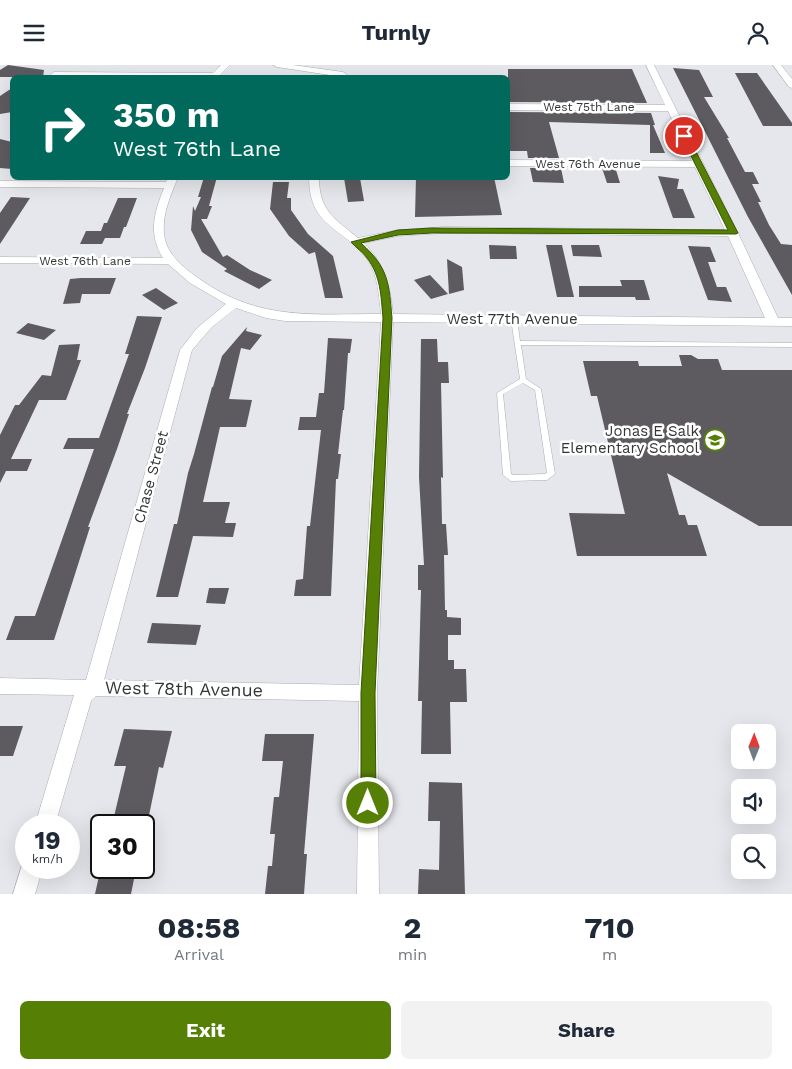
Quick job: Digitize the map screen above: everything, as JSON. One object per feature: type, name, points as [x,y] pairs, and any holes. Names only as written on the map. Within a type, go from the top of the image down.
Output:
[{"type":"street","points":[[217,75],[226,65]]},
{"type":"street","points":[[277,65],[343,74]]},
{"type":"street","points":[[650,65],[733,233],[773,321]]},
{"type":"street","points":[[777,65],[792,85]]},
{"type":"street","name":"West 75th Lane","points":[[510,107],[671,108]]},
{"type":"street","name":"West 76th Avenue","points":[[510,163],[698,164]]},
{"type":"street","points":[[314,180],[313,191],[316,202],[323,213],[337,228],[370,255],[378,268],[384,282],[387,318],[368,693],[368,894]]},
{"type":"street","points":[[0,184],[172,181],[159,219],[158,232],[162,247],[170,261],[189,277],[234,304]]},
{"type":"street","points":[[355,242],[398,233],[436,230],[733,233]]},
{"type":"street","name":"West 76th Lane","points":[[0,260],[170,261]]},
{"type":"street","name":"West 77th Avenue","points":[[234,304],[266,314],[285,317],[792,322]]},
{"type":"street","name":"Chase Street","points":[[48,814],[83,697],[93,687],[186,350],[195,335],[209,321],[234,304]]},
{"type":"street","name":"West 78th Avenue","points":[[0,686],[368,693]]},
{"type":"street","points":[[24,894],[28,879]]},
{"type":"lane","points":[[514,319],[523,380]]},
{"type":"lane","points":[[518,343],[792,345]]},
{"type":"lane","points":[[523,380],[538,389],[550,474],[547,477],[511,478],[507,475],[500,393],[523,380]]},
{"type":"building","points":[[8,65],[44,70],[43,75],[10,75],[10,77],[0,77],[0,70]]},
{"type":"building","points":[[673,68],[699,70],[713,97],[704,97],[729,138],[727,138],[745,172],[753,172],[759,184],[752,184],[769,225],[781,244],[792,245],[792,295],[748,217]]},
{"type":"building","points":[[508,69],[632,69],[647,103],[510,102],[510,75],[508,75]]},
{"type":"building","points":[[735,73],[757,73],[792,123],[792,126],[763,126]]},
{"type":"building","points":[[10,89],[10,112],[0,114],[0,96]]},
{"type":"building","points":[[510,112],[651,113],[655,125],[653,125],[665,153],[650,153],[650,125],[549,122],[559,158],[528,158],[527,151],[510,151]]},
{"type":"building","points":[[0,139],[10,142],[10,169],[0,168]]},
{"type":"building","points":[[530,168],[561,168],[564,183],[533,182]]},
{"type":"building","points":[[602,168],[616,170],[620,183],[607,183]]},
{"type":"building","points":[[658,176],[679,179],[677,189],[683,189],[695,218],[673,218]]},
{"type":"building","points":[[203,180],[216,180],[209,206],[212,206],[207,219],[201,219],[223,257],[227,255],[250,270],[272,280],[259,289],[224,271],[227,269],[202,252],[191,230],[193,206],[195,211],[201,197],[198,197]]},
{"type":"building","points":[[344,180],[360,180],[364,201],[348,202]]},
{"type":"building","points":[[416,180],[495,180],[502,215],[415,217]]},
{"type":"building","points":[[273,182],[289,182],[287,198],[291,198],[291,210],[308,234],[333,256],[343,298],[325,298],[315,252],[309,254],[289,236],[270,209]]},
{"type":"building","points":[[11,197],[30,198],[0,244],[0,213]]},
{"type":"building","points":[[118,198],[137,198],[120,238],[105,238],[102,244],[80,244],[86,231],[101,231],[104,223],[107,223]]},
{"type":"building","points":[[489,245],[516,246],[517,259],[490,259]]},
{"type":"building","points":[[546,245],[562,245],[574,297],[557,297]]},
{"type":"building","points":[[571,245],[599,245],[602,257],[573,256]]},
{"type":"building","points":[[688,246],[710,247],[716,262],[708,262],[717,287],[726,287],[732,302],[708,300]]},
{"type":"building","points":[[447,259],[462,267],[464,290],[449,294]]},
{"type":"building","points":[[430,275],[448,294],[431,299],[414,280]]},
{"type":"building","points":[[116,278],[110,294],[82,294],[80,303],[63,304],[70,279]]},
{"type":"building","points":[[620,280],[644,280],[650,300],[636,300],[635,297],[579,297],[579,286],[622,286]]},
{"type":"building","points":[[156,288],[178,303],[164,310],[142,295]]},
{"type":"building","points":[[137,316],[162,317],[88,527],[90,527],[54,640],[6,640],[15,616],[35,616],[94,449],[63,449],[68,438],[99,438],[129,354],[125,354]]},
{"type":"building","points":[[28,323],[56,330],[44,340],[16,333]]},
{"type":"building","points":[[247,327],[246,331],[262,335],[250,350],[241,348],[229,399],[252,400],[246,427],[220,427],[203,502],[230,502],[225,523],[236,523],[233,537],[193,536],[178,597],[156,597],[174,524],[177,524],[188,473],[222,356]]},
{"type":"building","points":[[328,338],[352,339],[350,353],[348,353],[344,410],[338,454],[341,454],[338,479],[336,479],[331,596],[294,596],[296,580],[303,579],[307,526],[310,526],[321,430],[298,430],[300,417],[316,417],[319,393],[324,393]]},
{"type":"building","points":[[421,339],[437,339],[438,362],[448,362],[449,383],[441,383],[442,524],[446,524],[448,555],[444,555],[445,610],[447,610],[447,617],[461,618],[461,635],[448,635],[448,660],[454,660],[454,669],[466,669],[467,702],[450,702],[451,754],[421,754],[422,701],[418,701],[421,590],[418,590],[418,565],[424,565],[419,477]]},
{"type":"building","points":[[80,344],[77,360],[81,360],[66,400],[39,400],[11,459],[32,459],[27,471],[6,471],[0,483],[0,435],[15,405],[19,405],[42,375],[51,376],[59,345]]},
{"type":"building","points":[[679,355],[691,355],[698,359],[718,359],[722,370],[792,370],[792,526],[759,526],[667,473],[679,515],[685,515],[688,525],[697,525],[707,556],[577,556],[569,513],[625,514],[597,396],[591,396],[583,361],[638,361],[639,366],[682,366]]},
{"type":"building","points":[[209,588],[229,588],[225,604],[206,603]]},
{"type":"building","points":[[152,623],[201,625],[196,645],[147,643]]},
{"type":"building","points":[[0,726],[23,726],[13,756],[0,756]]},
{"type":"building","points":[[124,729],[172,731],[163,768],[159,767],[149,814],[115,814],[126,766],[114,766]]},
{"type":"building","points":[[265,734],[314,734],[304,854],[307,854],[304,894],[265,894],[268,866],[272,866],[275,834],[270,834],[274,797],[279,797],[283,761],[262,761]]},
{"type":"building","points":[[429,782],[462,783],[465,894],[418,894],[419,869],[439,870],[440,821],[428,821]]},
{"type":"building","points":[[98,879],[134,879],[131,894],[95,894]]},
{"type":"place","name":"Jonas E Salk Elementary School","points":[[715,440]]},
{"type":"route","points":[[368,803],[368,693],[387,318],[384,282],[370,255],[355,242],[398,233],[432,230],[733,233],[684,136]]}]
